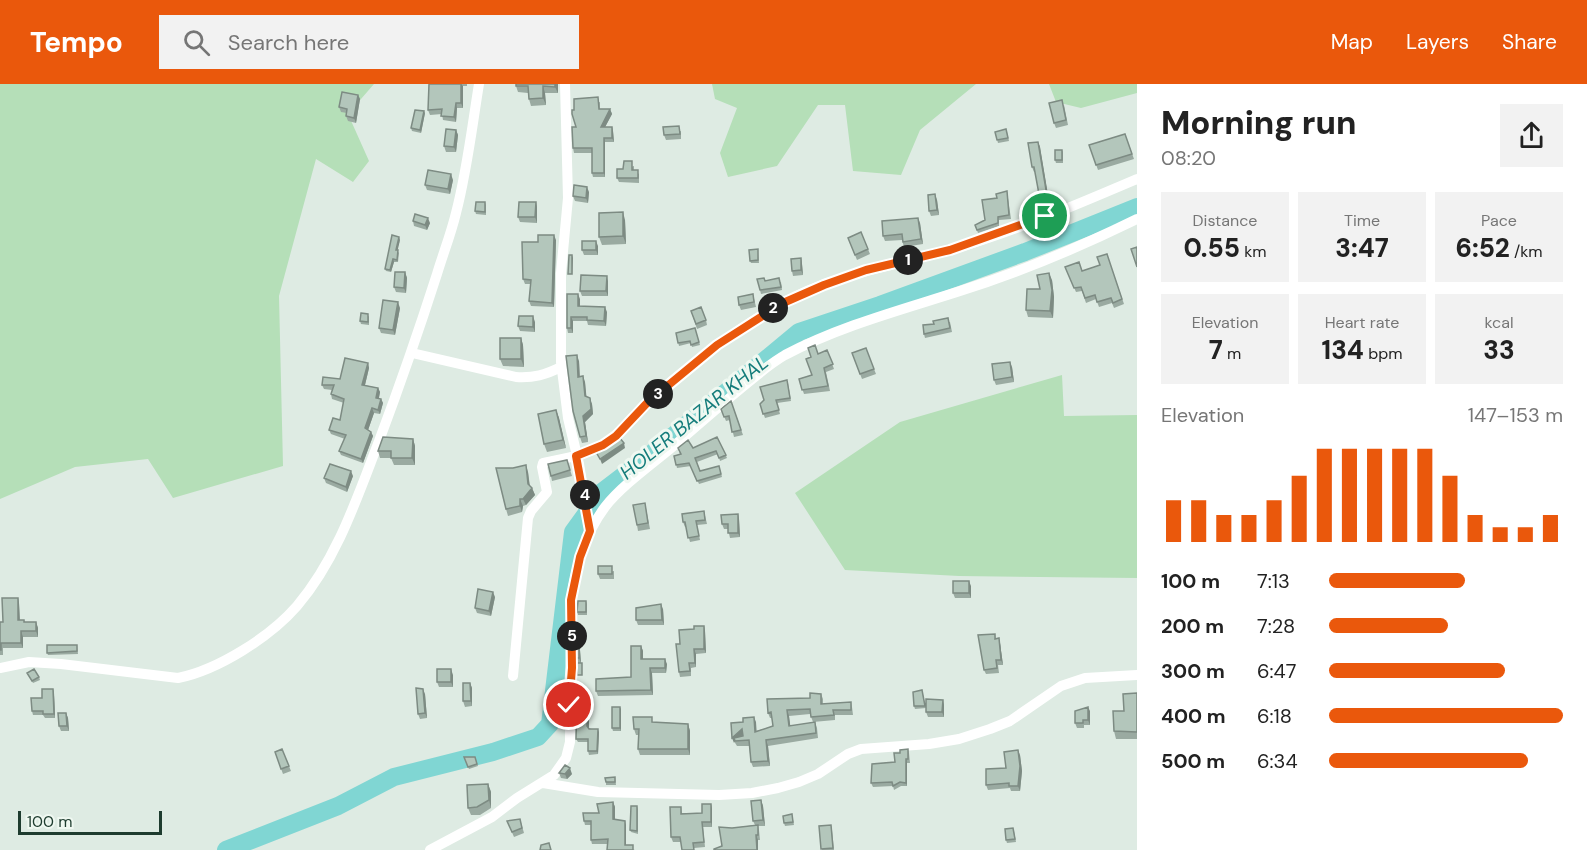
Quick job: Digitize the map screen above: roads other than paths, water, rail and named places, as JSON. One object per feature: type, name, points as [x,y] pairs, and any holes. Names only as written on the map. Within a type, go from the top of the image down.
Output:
[{"type":"street","points":[[0,668],[29,662],[178,678],[219,664],[252,644],[296,607],[319,574],[346,527],[412,353],[464,181],[479,84]]},
{"type":"street","points":[[565,84],[568,198],[561,273],[561,366],[568,418],[583,482],[590,527]]},
{"type":"street","points":[[513,676],[528,518],[547,492],[543,463],[576,456],[603,445],[616,436],[648,402],[717,345],[783,303],[866,270],[950,250],[994,235],[1137,179]]},
{"type":"street","points":[[430,850],[492,817],[554,775],[561,766],[568,750],[572,668],[571,600],[580,557],[590,527],[606,505],[625,488],[698,423],[783,356],[820,339],[890,313],[963,290],[1041,261],[1089,242],[1137,219]]},
{"type":"street","points":[[412,353],[516,377],[533,378],[545,375],[561,366]]},
{"type":"street","points":[[543,783],[598,792],[719,795],[752,793],[800,782],[861,749],[959,739],[990,729],[1010,721],[1061,686],[1085,678],[1137,675]]},
{"type":"waterway","name":"HOLER BAZAR KHAL","points":[[226,850],[338,806],[394,777],[493,752],[538,737],[550,724],[573,532],[602,492],[799,332],[1025,252],[1137,207]]}]
